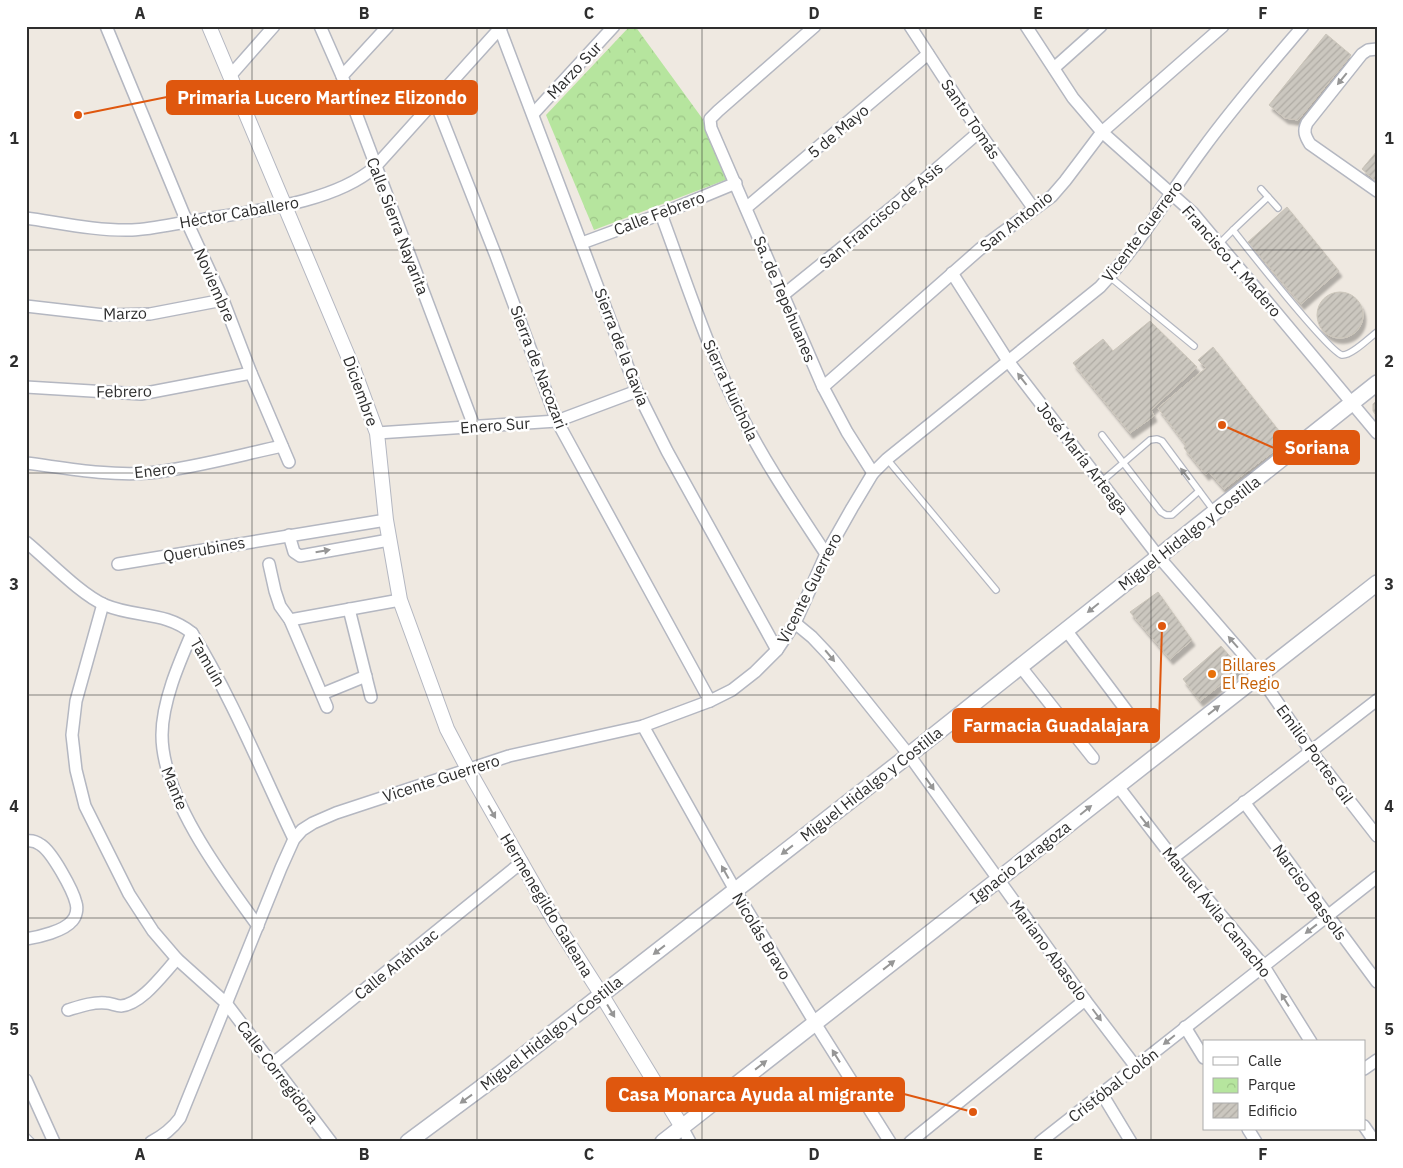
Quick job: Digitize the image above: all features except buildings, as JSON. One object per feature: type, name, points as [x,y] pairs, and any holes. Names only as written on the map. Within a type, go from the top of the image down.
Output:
[{"type":"main road","name":"Miguel Hidalgo y Costilla","points":[[408,1142],[501,1073],[909,755],[1377,383]]},
{"type":"main road","name":"Ignacio Zaragoza","points":[[663,1142],[1377,583]]},
{"type":"street","name":"Noviembre","points":[[106,26],[187,222],[223,300],[251,373],[289,462]]},
{"type":"street","name":"Diciembre","points":[[209,26],[353,368],[377,433],[386,520],[400,600],[447,729],[468,769]]},
{"type":"street","points":[[230,76],[274,26]]},
{"type":"street","name":"Calle Sierra Nayarita","points":[[320,26],[342,76],[474,426]]},
{"type":"street","points":[[342,76],[388,26]]},
{"type":"street","name":"Marzo Sur","points":[[533,114],[614,26]]},
{"type":"street","name":"Sa. de Tepehuanes","points":[[815,26],[718,110],[710,119],[711,128],[736,183],[782,296],[823,387],[847,432],[873,473]]},
{"type":"street","name":"Santo Tomás","points":[[910,26],[978,132],[1034,209]]},
{"type":"street","name":"Francisco I. Madero","points":[[1026,26],[1073,98],[1102,132],[1193,212],[1377,433]]},
{"type":"street","points":[[1054,68],[1101,26]]},
{"type":"street","name":"San Antonio","points":[[823,387],[998,234],[1052,196],[1102,132],[1223,26]]},
{"type":"street","name":"Vicente Guerrero","points":[[151,1142],[174,1127],[180,1118],[294,838],[313,823],[336,813],[468,769],[509,756],[643,726],[710,701],[732,690],[755,672],[777,650],[794,623],[826,554],[873,473],[887,459],[1110,277],[1241,98],[1303,26]]},
{"type":"street","name":"Héctor Caballero","points":[[26,218],[106,230],[134,230],[284,206],[350,184],[375,167],[501,27]]},
{"type":"street","name":"Sierra de la Gavia","points":[[501,27],[637,391],[667,451],[777,650]]},
{"type":"street","points":[[1377,49],[1368,50],[1362,54],[1304,129],[1310,144],[1377,191]]},
{"type":"street","name":"5 de Mayo","points":[[746,208],[928,54]]},
{"type":"street","name":"Sierra de Nacozari","points":[[435,101],[496,256],[557,421],[710,701]]},
{"type":"street","name":"San Francisco de Asis","points":[[782,296],[896,204],[978,132]]},
{"type":"street","name":"Calle Febrero","points":[[582,243],[661,214],[736,183]]},
{"type":"street","name":"Sierra Huichola","points":[[661,214],[714,356],[740,412],[760,451],[826,554]]},
{"type":"street","name":"José María Arteaga","points":[[952,273],[1008,361],[1158,556]]},
{"type":"street","name":"Marzo","points":[[26,306],[104,315],[150,314],[223,300]]},
{"type":"street","name":"Febrero","points":[[26,387],[141,394],[251,373]]},
{"type":"street","name":"Enero Sur","points":[[377,433],[557,421],[637,391]]},
{"type":"street","name":"Enero","points":[[26,463],[93,471],[147,473],[172,470],[282,446]]},
{"type":"street","name":"Querubines","points":[[118,564],[289,534],[386,520]]},
{"type":"street","points":[[289,534],[294,552],[300,556],[389,540]]},
{"type":"street","name":"Tamuín","points":[[26,542],[84,592],[103,604],[123,611],[170,619],[182,625],[192,634],[232,705],[294,838]]},
{"type":"street","name":"Emilio Portes Gil","points":[[1158,556],[1250,662],[1310,750],[1377,836]]},
{"type":"street","points":[[269,564],[274,591],[280,606],[290,620],[327,707]]},
{"type":"street","points":[[290,620],[400,600]]},
{"type":"street","name":"Calle Corregidora","points":[[103,604],[76,701],[72,735],[76,770],[86,806],[129,894],[153,931],[177,959],[226,1003],[331,1142]]},
{"type":"street","points":[[349,609],[372,697]]},
{"type":"street","name":"Mariano Abasolo","points":[[794,623],[812,637],[829,655],[909,755],[1085,1000],[1136,1066]]},
{"type":"street","points":[[1066,630],[1138,726]]},
{"type":"street","name":"Mante","points":[[192,634],[173,684],[165,712],[162,734],[164,759],[172,786],[200,841],[220,875],[258,926]]},
{"type":"street","points":[[1020,666],[1093,758]]},
{"type":"street","points":[[322,694],[366,676]]},
{"type":"street","points":[[1173,858],[1377,700]]},
{"type":"street","name":"Nicolás Bravo","points":[[643,726],[735,890],[815,1023],[890,1142]]},
{"type":"street","name":"Hermenegildo Galeana","points":[[468,769],[555,922],[601,994],[690,1142]]},
{"type":"street","name":"Manuel Ávila Camacho","points":[[1117,786],[1173,858],[1263,965],[1310,1040]]},
{"type":"street","name":"Narciso Bassols","points":[[1244,802],[1377,982]]},
{"type":"street","points":[[26,841],[40,844],[48,851],[64,876],[76,903],[77,912],[73,921],[66,926],[26,939]]},
{"type":"street","name":"Calle Anáhuac","points":[[271,1065],[522,862]]},
{"type":"street","name":"Cristóbal Colón","points":[[1040,1142],[1377,877]]},
{"type":"street","points":[[68,1010],[88,1004],[107,1003],[120,1006],[135,1002],[177,959]]},
{"type":"street","points":[[910,1142],[1085,1000]]},
{"type":"street","points":[[1185,1027],[1203,1056]]},
{"type":"street","points":[[1366,1068],[1377,1060]]},
{"type":"street","points":[[26,1080],[54,1142]]},
{"type":"street","points":[[1102,1094],[1131,1142]]},
{"type":"street","points":[[1366,1129],[1375,1142]]},
{"type":"street","points":[[1249,1130],[1256,1142]]},
{"type":"lane","points":[[1260,189],[1278,208]]},
{"type":"lane","points":[[1219,244],[1268,196]]},
{"type":"lane","points":[[1233,230],[1320,336],[1338,353],[1344,355],[1350,353],[1377,332]]},
{"type":"lane","points":[[1110,277],[1194,346]]},
{"type":"lane","points":[[1102,435],[1166,515],[1172,515],[1199,491]]},
{"type":"lane","points":[[1101,482],[1150,440],[1157,439],[1162,441],[1215,512]]},
{"type":"lane","points":[[887,459],[996,590]]},
{"type":"lane","points":[[26,1136],[32,1142]]},
{"type":"green space","points":[[630,26],[635,26],[702,118],[728,179],[594,230],[546,115]]},
{"type":"place","name":"Primaria Lucero Martínez Elizondo","points":[[78,115]]},
{"type":"place","name":"Soriana","points":[[1222,425]]},
{"type":"place","name":"Farmacia Guadalajara","points":[[1162,626]]},
{"type":"place","name":"Billares El Regio","points":[[1212,674]]},
{"type":"place","name":"Casa Monarca Ayuda al migrante","points":[[973,1112]]}]
